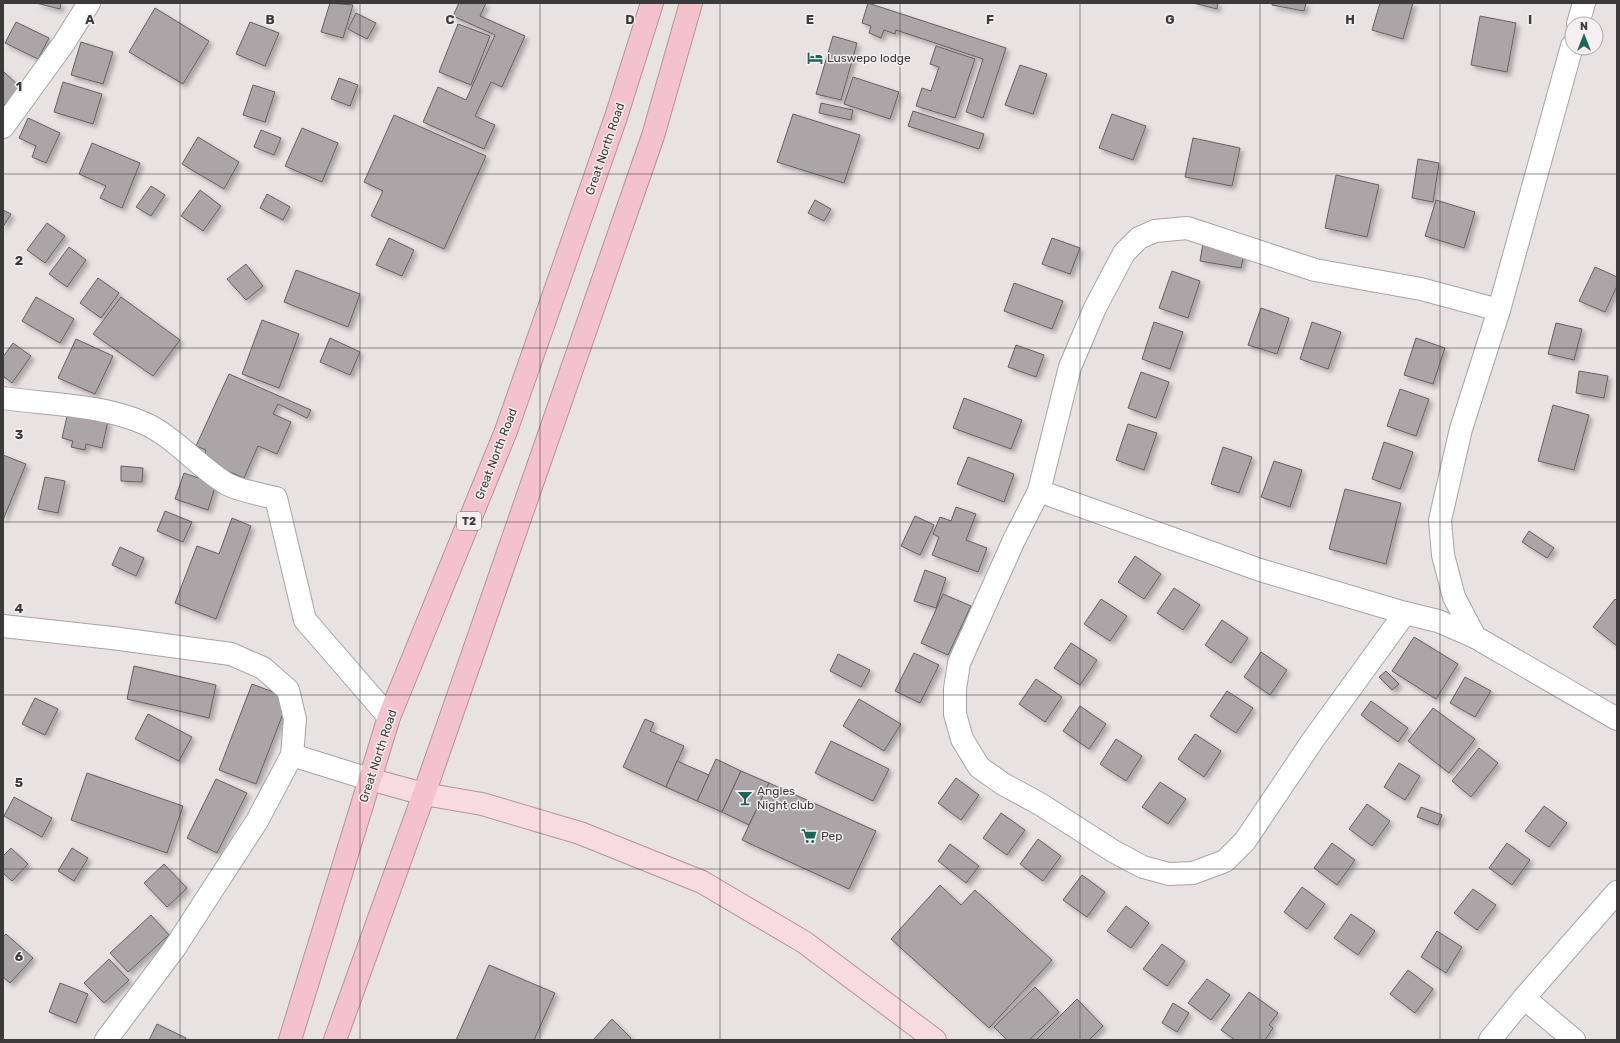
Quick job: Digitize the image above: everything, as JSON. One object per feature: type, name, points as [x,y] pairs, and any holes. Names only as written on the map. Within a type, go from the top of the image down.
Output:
[{"type":"highway","name":"Great North Road","points":[[290,1040],[369,778],[389,717],[506,431],[616,117],[652,3]]},
{"type":"highway","points":[[335,1040],[424,794],[653,136],[691,3]]},
{"type":"main road","points":[[369,778],[424,794],[482,804],[580,833],[702,882],[804,942],[935,1040]]},
{"type":"street","points":[[3,127],[64,43],[89,3]]},
{"type":"street","points":[[1580,16],[1584,3]]},
{"type":"street","points":[[1475,637],[1454,597],[1443,555],[1440,520],[1461,429],[1499,310],[1569,56]]},
{"type":"street","points":[[1404,613],[1313,740],[1245,840],[1225,860],[1193,873],[1169,874],[1143,866],[1112,851],[978,767],[962,739],[955,714],[955,688],[959,663],[1014,540],[1039,491],[1070,367],[1095,308],[1124,253],[1139,238],[1155,231],[1187,228],[1316,270],[1421,289],[1499,310]]},
{"type":"street","points":[[3,398],[54,405],[79,406],[120,414],[148,425],[228,484],[276,498],[305,620],[389,717]]},
{"type":"street","points":[[1039,491],[1260,570],[1404,613],[1438,620],[1475,637],[1617,719]]},
{"type":"street","points":[[3,626],[112,638],[231,654],[263,668],[288,690],[295,719],[292,754],[257,820],[174,948],[106,1040]]},
{"type":"street","points":[[292,754],[369,778]]},
{"type":"street","points":[[1490,1040],[1524,998],[1617,892]]},
{"type":"street","points":[[1524,998],[1574,1040]]},
{"type":"building","points":[[36,3],[61,3],[60,9]]},
{"type":"building","points":[[330,3],[353,5],[343,38],[321,32]]},
{"type":"building","points":[[459,3],[486,3],[480,16],[525,36],[502,87],[491,82],[475,116],[495,125],[484,149],[423,122],[438,87],[466,100],[495,35],[453,16]]},
{"type":"building","points":[[868,3],[1006,48],[983,118],[966,112],[983,59],[896,30],[895,34],[884,30],[881,38],[869,33],[871,26],[862,23]]},
{"type":"building","points":[[1193,3],[1218,3],[1217,9]]},
{"type":"building","points":[[1272,3],[1306,3],[1304,11],[1272,5]]},
{"type":"building","points":[[1380,3],[1413,3],[1403,39],[1372,30]]},
{"type":"building","points":[[155,8],[209,41],[183,84],[129,52]]},
{"type":"building","points":[[356,13],[376,23],[367,39],[348,29]]},
{"type":"building","points":[[1480,16],[1516,23],[1507,72],[1471,65]]},
{"type":"building","points":[[16,22],[49,38],[38,59],[5,43]]},
{"type":"building","points":[[250,22],[279,33],[265,66],[236,54]]},
{"type":"building","points":[[458,24],[490,36],[471,85],[439,72]]},
{"type":"building","points":[[833,36],[857,43],[841,100],[816,94]]},
{"type":"building","points":[[81,42],[113,52],[103,84],[71,75]]},
{"type":"building","points":[[936,46],[975,59],[955,118],[916,106],[922,88],[931,91],[939,67],[930,64]]},
{"type":"building","points":[[1020,65],[1047,74],[1033,114],[1005,105]]},
{"type":"building","points":[[3,71],[21,88],[3,106]]},
{"type":"building","points":[[853,77],[899,92],[890,119],[844,104]]},
{"type":"building","points":[[339,78],[358,85],[350,106],[331,99]]},
{"type":"building","points":[[63,82],[102,94],[93,124],[54,112]]},
{"type":"building","points":[[253,85],[275,92],[265,122],[243,115]]},
{"type":"building","points":[[821,103],[853,110],[851,120],[819,113]]},
{"type":"building","points":[[913,111],[984,134],[979,149],[908,126]]},
{"type":"building","points":[[793,114],[860,135],[844,183],[777,162]]},
{"type":"building","points":[[1112,114],[1146,126],[1133,160],[1099,148]]},
{"type":"building","points":[[394,115],[486,156],[444,249],[371,216],[383,191],[364,182]]},
{"type":"building","points":[[28,118],[60,133],[46,163],[32,157],[36,146],[19,138]]},
{"type":"building","points":[[302,128],[338,143],[322,182],[285,166]]},
{"type":"building","points":[[261,130],[281,138],[274,155],[254,147]]},
{"type":"building","points":[[198,137],[239,162],[224,189],[182,164]]},
{"type":"building","points":[[1193,138],[1240,148],[1232,186],[1185,177]]},
{"type":"building","points":[[92,143],[140,163],[122,208],[100,198],[106,186],[79,174]]},
{"type":"building","points":[[1418,159],[1439,163],[1433,202],[1412,198]]},
{"type":"building","points":[[1336,175],[1379,185],[1367,237],[1325,228]]},
{"type":"building","points":[[151,186],[165,195],[151,216],[136,207]]},
{"type":"building","points":[[200,190],[221,206],[203,231],[181,216]]},
{"type":"building","points":[[267,194],[290,207],[283,220],[260,208]]},
{"type":"building","points":[[815,200],[831,209],[824,221],[808,213]]},
{"type":"building","points":[[1436,200],[1475,212],[1464,248],[1425,236]]},
{"type":"building","points":[[3,210],[11,214],[3,227]]},
{"type":"building","points":[[47,223],[65,236],[45,263],[27,250]]},
{"type":"building","points":[[389,238],[414,250],[402,276],[376,265]]},
{"type":"building","points":[[1052,238],[1080,248],[1070,274],[1042,264]]},
{"type":"building","points":[[1203,243],[1245,250],[1241,268],[1200,261]]},
{"type":"building","points":[[69,247],[86,260],[67,287],[49,274]]},
{"type":"building","points":[[246,264],[263,286],[246,300],[227,279]]},
{"type":"building","points":[[1595,267],[1617,277],[1617,286],[1605,312],[1579,301]]},
{"type":"building","points":[[296,270],[360,294],[348,327],[284,302]]},
{"type":"building","points":[[1172,271],[1200,281],[1188,318],[1159,308]]},
{"type":"building","points":[[98,278],[119,293],[101,318],[80,303]]},
{"type":"building","points":[[1014,283],[1063,301],[1052,329],[1004,311]]},
{"type":"building","points":[[36,297],[74,319],[60,343],[22,321]]},
{"type":"building","points":[[121,297],[180,340],[153,376],[93,334]]},
{"type":"building","points":[[1261,308],[1289,318],[1277,354],[1248,345]]},
{"type":"building","points":[[262,320],[299,334],[279,388],[242,374]]},
{"type":"building","points":[[1154,322],[1183,332],[1170,369],[1142,359]]},
{"type":"building","points":[[1312,322],[1341,332],[1328,369],[1300,359]]},
{"type":"building","points":[[1556,323],[1582,329],[1574,360],[1548,354]]},
{"type":"building","points":[[330,338],[360,352],[350,375],[320,362]]},
{"type":"building","points":[[1416,338],[1445,348],[1433,384],[1404,375]]},
{"type":"building","points":[[76,339],[113,356],[95,394],[58,378]]},
{"type":"building","points":[[13,343],[31,356],[12,383],[3,376],[3,357]]},
{"type":"building","points":[[1016,345],[1044,355],[1036,377],[1008,367]]},
{"type":"building","points":[[1579,371],[1608,376],[1604,398],[1576,393]]},
{"type":"building","points":[[1141,372],[1169,382],[1156,418],[1128,408]]},
{"type":"building","points":[[229,374],[311,410],[307,418],[278,404],[273,414],[291,422],[277,454],[258,446],[244,478],[202,460],[206,450],[196,446]]},
{"type":"building","points":[[1400,389],[1429,399],[1416,436],[1387,426]]},
{"type":"building","points":[[964,398],[1022,420],[1011,449],[953,428]]},
{"type":"building","points":[[1553,405],[1589,415],[1574,470],[1538,461]]},
{"type":"building","points":[[68,412],[108,421],[102,448],[86,444],[85,450],[71,447],[73,441],[62,438]]},
{"type":"building","points":[[1128,424],[1157,433],[1144,470],[1116,460]]},
{"type":"building","points":[[1384,442],[1413,452],[1400,489],[1372,479]]},
{"type":"building","points":[[1223,447],[1252,457],[1239,493],[1211,484]]},
{"type":"building","points":[[3,455],[26,464],[3,520]]},
{"type":"building","points":[[968,457],[1014,474],[1004,502],[957,484]]},
{"type":"building","points":[[1274,461],[1302,470],[1290,507],[1261,497]]},
{"type":"building","points":[[121,466],[143,468],[142,482],[121,481]]},
{"type":"building","points":[[184,473],[216,484],[208,510],[175,499]]},
{"type":"building","points":[[45,477],[65,481],[58,513],[38,509]]},
{"type":"building","points":[[1345,489],[1401,503],[1386,564],[1329,549]]},
{"type":"building","points":[[956,507],[976,514],[966,540],[987,548],[978,572],[932,555],[939,537],[933,534],[940,517],[951,521]]},
{"type":"building","points":[[165,511],[192,522],[183,542],[157,531]]},
{"type":"building","points":[[915,516],[934,525],[920,555],[901,546]]},
{"type":"building","points":[[232,518],[251,526],[216,619],[175,603],[197,546],[219,554]]},
{"type":"building","points":[[1529,531],[1554,548],[1547,558],[1522,542]]},
{"type":"building","points":[[120,547],[144,558],[136,576],[112,565]]},
{"type":"building","points":[[1135,556],[1161,574],[1144,599],[1118,582]]},
{"type":"building","points":[[925,570],[946,578],[936,608],[914,601]]},
{"type":"building","points":[[1174,588],[1200,605],[1183,630],[1157,613]]},
{"type":"building","points":[[943,594],[971,606],[948,655],[921,643]]},
{"type":"building","points":[[1101,599],[1127,616],[1110,641],[1084,624]]},
{"type":"building","points":[[1615,599],[1617,601],[1617,646],[1593,627]]},
{"type":"building","points":[[1222,620],[1248,638],[1231,663],[1205,645]]},
{"type":"building","points":[[1414,637],[1458,664],[1436,699],[1392,671]]},
{"type":"building","points":[[1071,643],[1097,660],[1080,685],[1054,668]]},
{"type":"building","points":[[1261,652],[1287,670],[1270,695],[1244,677]]},
{"type":"building","points":[[914,653],[939,665],[920,703],[895,691]]},
{"type":"building","points":[[838,654],[870,670],[861,687],[830,671]]},
{"type":"building","points":[[134,666],[216,685],[209,718],[127,699]]},
{"type":"building","points":[[1386,671],[1399,684],[1392,690],[1379,677]]},
{"type":"building","points":[[1465,677],[1491,691],[1475,717],[1450,703]]},
{"type":"building","points":[[1036,679],[1062,697],[1045,722],[1019,704]]},
{"type":"building","points":[[252,684],[289,698],[256,784],[219,770]]},
{"type":"building","points":[[1227,691],[1253,708],[1236,733],[1210,716]]},
{"type":"building","points":[[35,698],[58,709],[45,735],[22,724]]},
{"type":"building","points":[[859,699],[901,724],[884,751],[843,726]]},
{"type":"building","points":[[1371,701],[1408,728],[1398,742],[1361,715]]},
{"type":"building","points":[[1080,706],[1106,724],[1089,749],[1063,731]]},
{"type":"building","points":[[1433,708],[1475,739],[1449,773],[1408,741]]},
{"type":"building","points":[[148,714],[192,737],[179,761],[135,739]]},
{"type":"building","points":[[645,719],[654,723],[650,731],[684,746],[666,787],[623,767]]},
{"type":"building","points":[[1195,734],[1221,751],[1204,777],[1178,759]]},
{"type":"building","points":[[1116,739],[1142,756],[1126,781],[1100,764]]},
{"type":"building","points":[[831,741],[889,769],[873,801],[815,773]]},
{"type":"building","points":[[1479,748],[1498,763],[1471,797],[1452,781]]},
{"type":"building","points":[[716,759],[741,771],[722,812],[697,801]]},
{"type":"building","points":[[677,761],[709,775],[697,801],[666,787]]},
{"type":"building","points":[[1399,763],[1420,776],[1405,800],[1384,787]]},
{"type":"building","name":"Angles Night club","points":[[741,771],[769,783],[749,825],[722,812]]},
{"type":"building","points":[[87,773],[183,806],[167,853],[71,820]]},
{"type":"building","points":[[956,778],[979,795],[961,820],[938,803]]},
{"type":"building","points":[[216,779],[247,793],[217,853],[187,838]]},
{"type":"building","points":[[1160,782],[1186,799],[1168,824],[1142,807]]},
{"type":"building","name":"Pep","points":[[769,783],[876,831],[849,889],[742,840]]},
{"type":"building","points":[[14,797],[52,818],[42,837],[4,816]]},
{"type":"building","points":[[1367,804],[1390,821],[1372,846],[1349,829]]},
{"type":"building","points":[[1544,806],[1567,823],[1549,847],[1525,831]]},
{"type":"building","points":[[1421,807],[1442,815],[1438,825],[1417,817]]},
{"type":"building","points":[[1001,813],[1025,830],[1007,855],[983,838]]},
{"type":"building","points":[[1038,839],[1061,856],[1043,881],[1020,864]]},
{"type":"building","points":[[1332,843],[1355,860],[1337,885],[1314,868]]},
{"type":"building","points":[[1507,843],[1530,860],[1512,885],[1489,868]]},
{"type":"building","points":[[950,844],[979,866],[966,883],[938,861]]},
{"type":"building","points":[[11,848],[28,864],[12,881],[3,873],[3,856]]},
{"type":"building","points":[[72,848],[88,858],[74,881],[58,871]]},
{"type":"building","points":[[164,864],[187,888],[167,907],[144,883]]},
{"type":"building","points":[[1082,875],[1105,892],[1087,917],[1063,900]]},
{"type":"building","points":[[940,885],[961,905],[975,890],[1052,960],[989,1028],[891,939]]},
{"type":"building","points":[[1302,887],[1325,904],[1307,929],[1284,912]]},
{"type":"building","points":[[1473,889],[1496,905],[1477,930],[1454,913]]},
{"type":"building","points":[[1126,906],[1149,923],[1131,948],[1107,931]]},
{"type":"building","points":[[1351,914],[1375,931],[1358,955],[1334,938]]},
{"type":"building","points":[[151,915],[169,935],[128,972],[110,953]]},
{"type":"building","points":[[1437,931],[1462,947],[1446,973],[1421,957]]},
{"type":"building","points":[[6,934],[33,958],[10,983],[3,977],[3,937]]},
{"type":"building","points":[[1162,944],[1185,961],[1167,986],[1143,969]]},
{"type":"building","points":[[109,959],[129,980],[104,1003],[84,983]]},
{"type":"building","points":[[489,965],[555,993],[534,1040],[456,1040]]},
{"type":"building","points":[[1408,970],[1433,989],[1415,1013],[1390,994]]},
{"type":"building","points":[[1207,979],[1230,995],[1211,1020],[1188,1003]]},
{"type":"building","points":[[60,983],[88,994],[76,1023],[49,1012]]},
{"type":"building","points":[[1035,987],[1059,1012],[1029,1040],[1007,1040],[994,1027]]},
{"type":"building","points":[[1249,992],[1278,1013],[1269,1025],[1273,1028],[1265,1040],[1235,1040],[1221,1030]]},
{"type":"building","points":[[1077,999],[1103,1026],[1089,1040],[1036,1040]]},
{"type":"building","points":[[1173,1003],[1189,1013],[1177,1032],[1162,1023]]},
{"type":"building","points":[[612,1019],[631,1038],[629,1040],[593,1040]]},
{"type":"building","points":[[157,1024],[186,1038],[185,1040],[149,1040]]},
{"type":"place","name":"Luswepo lodge","points":[[815,58]]},
{"type":"place","name":"Angles Night club","points":[[745,798]]},
{"type":"place","name":"Pep","points":[[809,836]]}]
